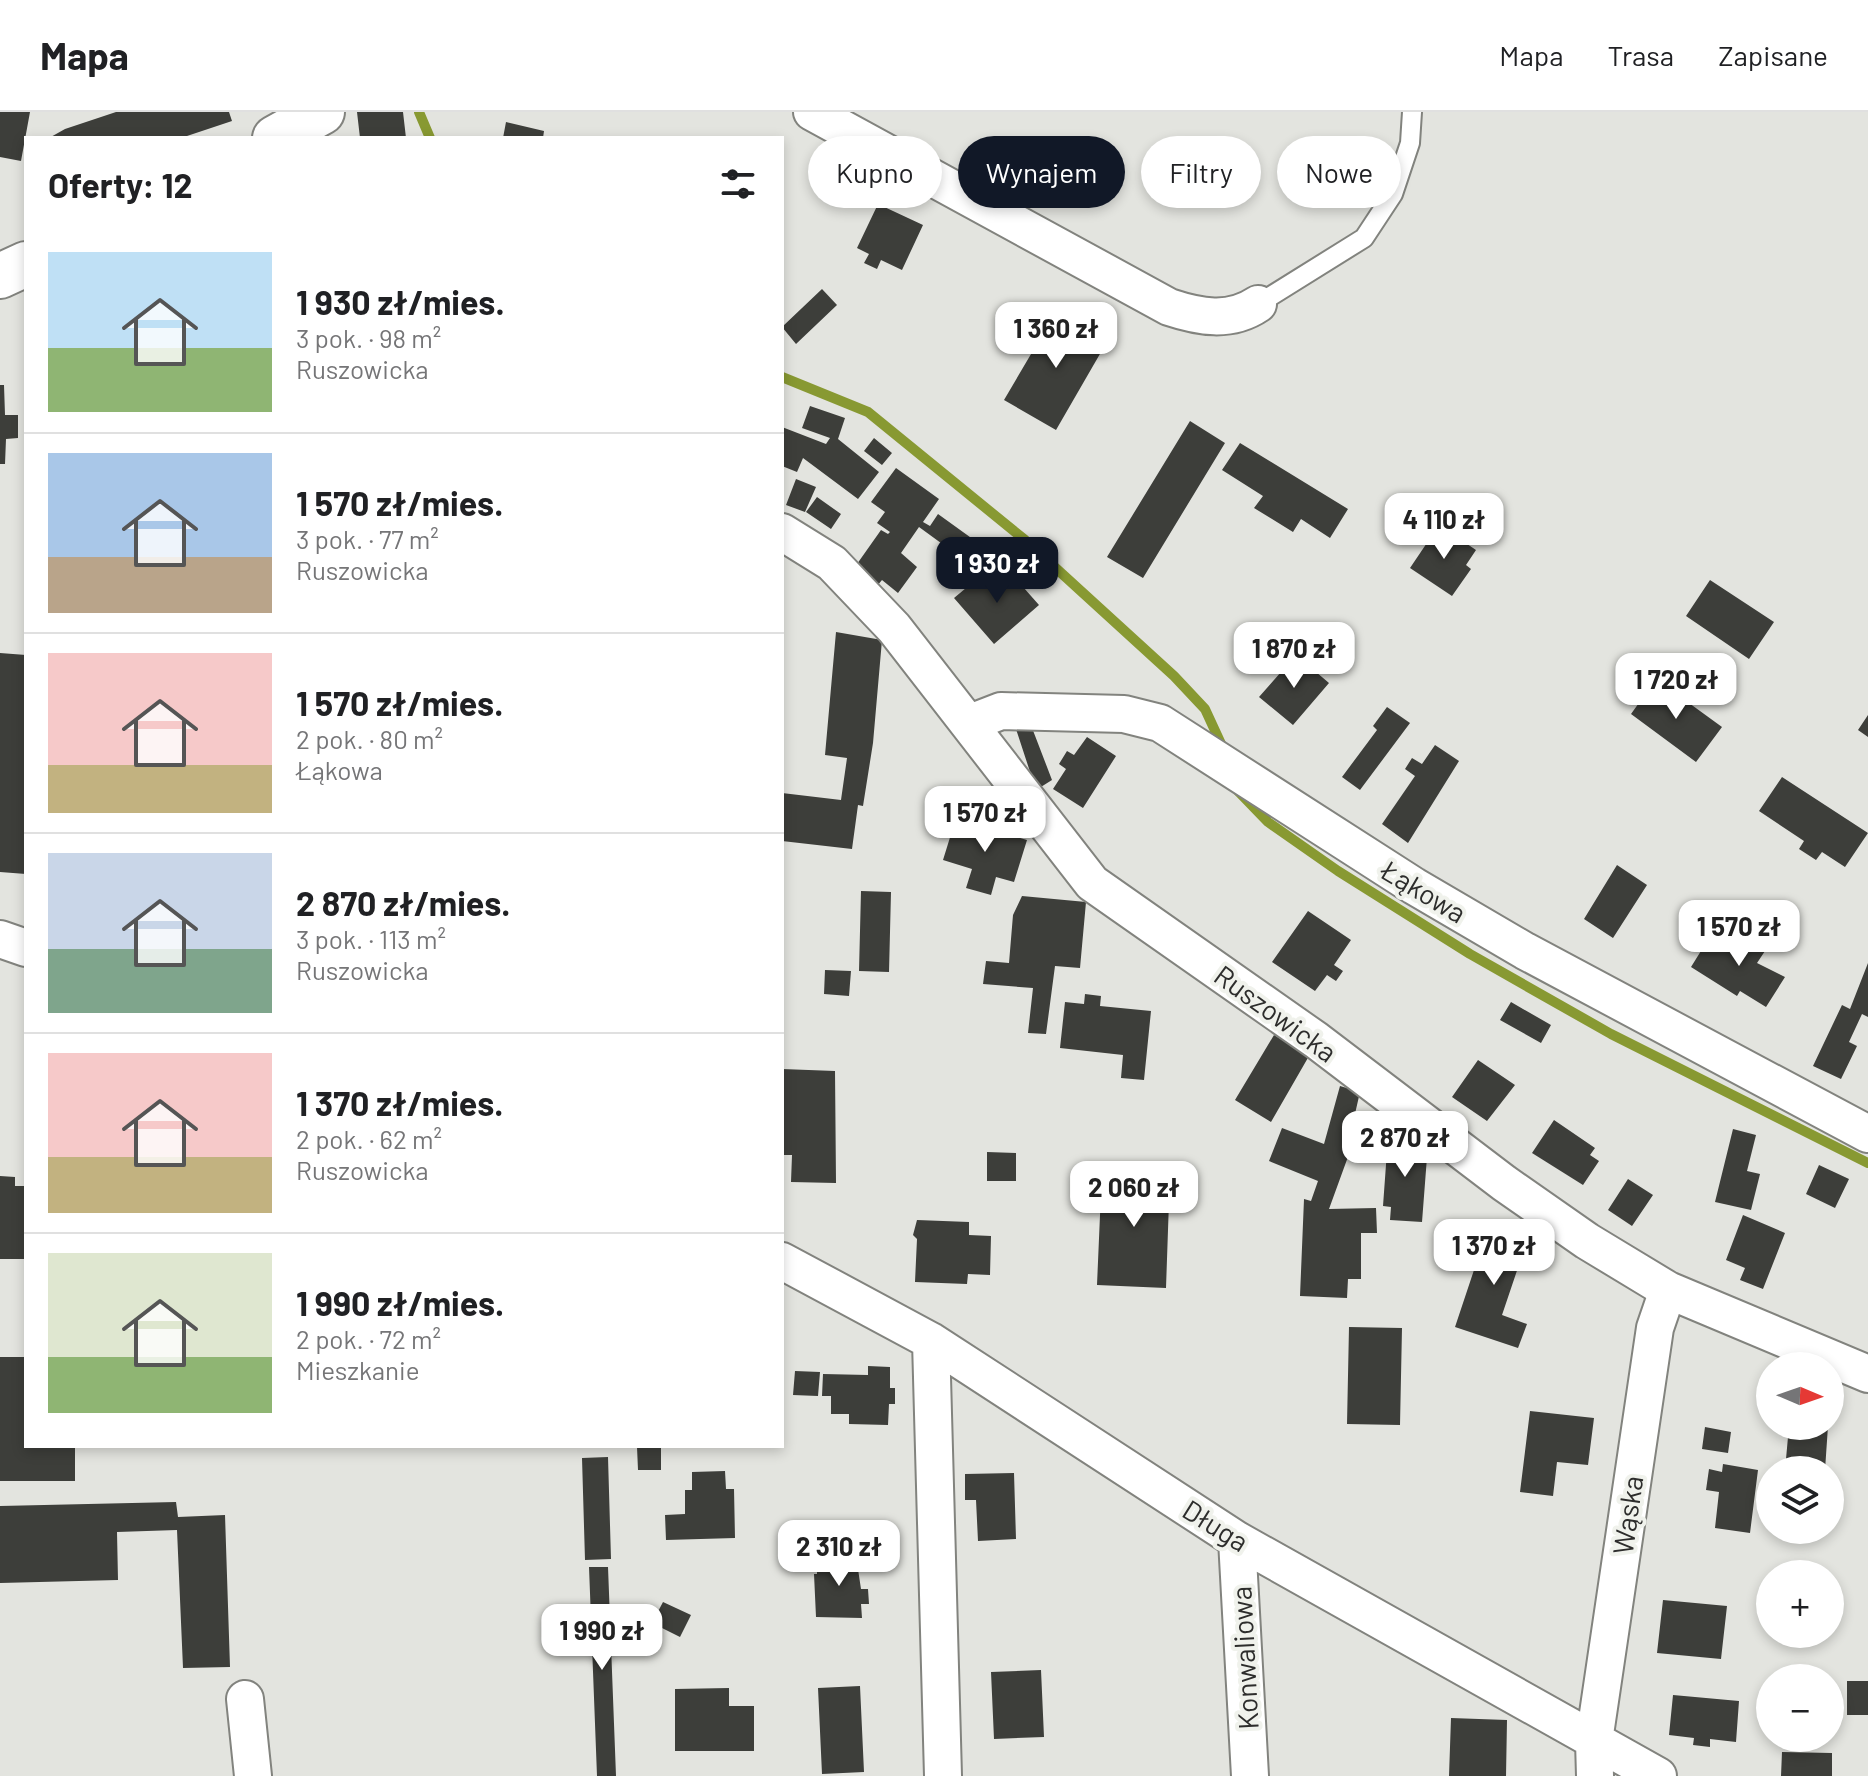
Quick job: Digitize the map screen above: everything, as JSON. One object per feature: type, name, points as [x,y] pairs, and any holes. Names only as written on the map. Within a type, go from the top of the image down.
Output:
[{"type":"street","points":[[279,136],[322,112]]},
{"type":"street","points":[[812,112],[1169,307],[1194,316],[1226,317],[1246,312],[1258,304]]},
{"type":"street","points":[[0,276],[24,265]]},
{"type":"street","name":"Ruszowicka","points":[[784,533],[832,563],[894,628],[1092,883],[1316,1040],[1504,1183],[1587,1241],[1668,1290],[1868,1374]]},
{"type":"street","name":"Łąkowa","points":[[970,723],[1001,711],[1124,714],[1160,723],[1414,886],[1512,944],[1868,1134]]},
{"type":"street","points":[[0,939],[24,947]]},
{"type":"street","name":"Długa","points":[[784,1262],[931,1341],[1237,1540],[1594,1759],[1658,1776]]},
{"type":"street","name":"Wąska","points":[[1594,1759],[1655,1328],[1668,1290]]},
{"type":"street","points":[[931,1341],[943,1776]]},
{"type":"street","name":"Konwaliowa","points":[[1237,1540],[1250,1776]]},
{"type":"street","points":[[245,1699],[253,1776]]},
{"type":"lane","points":[[1258,304],[1364,238],[1393,194],[1410,143],[1412,112]]},
{"type":"building","points":[[0,112],[30,112],[21,161],[0,157]]},
{"type":"building","points":[[116,112],[229,112],[232,121],[187,136],[53,136]]},
{"type":"building","points":[[357,112],[403,112],[406,136],[360,136]]},
{"type":"building","points":[[506,122],[544,131],[543,136],[503,136]]},
{"type":"building","points":[[876,208],[887,208],[923,225],[902,270],[881,260],[877,269],[864,263],[869,254],[857,248]]},
{"type":"building","points":[[822,289],[837,305],[796,344],[784,325]]},
{"type":"building","points":[[1057,310],[1108,340],[1056,430],[1004,400]]},
{"type":"building","points":[[0,385],[4,385],[5,415],[18,415],[18,438],[6,439],[5,464],[0,464]]},
{"type":"building","points":[[810,406],[845,418],[838,439],[879,472],[858,499],[803,458],[797,472],[784,467],[784,428],[826,444],[830,438],[802,428]]},
{"type":"building","points":[[1190,421],[1225,443],[1143,578],[1107,557]]},
{"type":"building","points":[[874,438],[892,453],[882,465],[864,451]]},
{"type":"building","points":[[1240,443],[1348,509],[1330,538],[1301,519],[1293,532],[1254,508],[1263,496],[1222,470]]},
{"type":"building","points":[[896,468],[939,499],[923,522],[930,526],[938,514],[981,545],[967,562],[919,527],[901,553],[917,567],[898,593],[882,580],[877,586],[857,564],[881,530],[890,532],[877,523],[885,512],[871,502]]},
{"type":"building","points":[[796,479],[816,487],[805,512],[786,505]]},
{"type":"building","points":[[817,497],[841,514],[831,529],[806,512]]},
{"type":"building","points":[[1439,525],[1476,550],[1466,565],[1471,569],[1452,596],[1410,568]]},
{"type":"building","points":[[1008,570],[1039,605],[994,644],[954,598],[978,578],[987,588]]},
{"type":"building","points":[[1710,580],[1774,622],[1749,659],[1686,616]]},
{"type":"building","points":[[836,632],[882,640],[873,743],[863,806],[858,805],[852,849],[784,841],[784,793],[841,800],[847,758],[825,755]]},
{"type":"building","points":[[0,653],[24,655],[24,874],[0,872]]},
{"type":"building","points":[[1296,655],[1329,683],[1293,725],[1259,697]]},
{"type":"building","points":[[1656,679],[1722,727],[1696,762],[1631,714]]},
{"type":"building","points":[[1387,707],[1410,723],[1360,790],[1342,777],[1377,730],[1373,726]]},
{"type":"building","points":[[1868,715],[1868,737],[1858,730]]},
{"type":"building","points":[[1029,720],[1052,780],[1036,790],[1014,723]]},
{"type":"building","points":[[1087,737],[1116,756],[1083,808],[1053,789],[1066,769],[1059,764],[1067,751],[1074,755]]},
{"type":"building","points":[[1435,745],[1459,761],[1408,843],[1382,824],[1415,776],[1405,769],[1412,758],[1422,764]]},
{"type":"building","points":[[1782,777],[1868,833],[1845,867],[1822,852],[1816,860],[1799,849],[1804,841],[1759,811]]},
{"type":"building","points":[[956,818],[987,828],[989,823],[998,825],[996,831],[1027,840],[1014,882],[996,877],[991,895],[966,888],[972,869],[943,860]]},
{"type":"building","points":[[1617,865],[1647,885],[1613,938],[1584,919]]},
{"type":"building","points":[[861,891],[891,892],[889,972],[859,971]]},
{"type":"building","points":[[1022,896],[1086,902],[1080,968],[1055,966],[1046,1034],[1028,1033],[1033,988],[983,984],[986,961],[1009,963],[1013,915]]},
{"type":"building","points":[[1308,911],[1351,940],[1334,965],[1343,971],[1336,981],[1327,975],[1315,991],[1272,962]]},
{"type":"building","points":[[1737,930],[1767,948],[1757,963],[1785,977],[1766,1007],[1740,991],[1737,996],[1691,967],[1709,938],[1718,944],[1726,940],[1731,942]]},
{"type":"building","points":[[1868,963],[1868,1017],[1862,1014],[1849,1042],[1857,1046],[1841,1079],[1813,1066],[1842,1005],[1850,1009]]},
{"type":"building","points":[[825,970],[851,971],[849,996],[824,994]]},
{"type":"building","points":[[1085,994],[1101,996],[1100,1006],[1151,1011],[1144,1080],[1121,1078],[1123,1055],[1060,1048],[1065,1002],[1084,1004]]},
{"type":"building","points":[[1511,1002],[1551,1025],[1541,1043],[1500,1020]]},
{"type":"building","points":[[1274,1035],[1309,1056],[1271,1122],[1235,1100]]},
{"type":"building","points":[[1478,1060],[1515,1085],[1487,1121],[1452,1097]]},
{"type":"building","points":[[784,1069],[835,1071],[836,1183],[791,1182],[792,1155],[784,1155]]},
{"type":"building","points":[[1340,1086],[1360,1092],[1346,1153],[1349,1154],[1329,1209],[1376,1208],[1377,1233],[1361,1233],[1361,1279],[1348,1279],[1347,1298],[1300,1296],[1304,1199],[1311,1201],[1318,1181],[1269,1161],[1282,1128],[1324,1144]]},
{"type":"building","points":[[1554,1120],[1595,1148],[1590,1155],[1599,1161],[1583,1185],[1532,1153]]},
{"type":"building","points":[[1733,1129],[1756,1135],[1747,1171],[1760,1174],[1751,1210],[1715,1202]]},
{"type":"building","points":[[1388,1137],[1428,1144],[1422,1222],[1390,1220],[1391,1207],[1383,1206]]},
{"type":"building","points":[[987,1152],[1016,1153],[1016,1181],[987,1181]]},
{"type":"building","points":[[1819,1165],[1849,1179],[1835,1208],[1806,1194]]},
{"type":"building","points":[[1102,1169],[1170,1172],[1166,1288],[1097,1285]]},
{"type":"building","points":[[0,1176],[15,1177],[15,1186],[24,1186],[24,1259],[0,1259]]},
{"type":"building","points":[[1628,1179],[1653,1195],[1632,1226],[1608,1210]]},
{"type":"building","points":[[1743,1215],[1785,1233],[1763,1289],[1740,1280],[1745,1268],[1726,1260]]},
{"type":"building","points":[[917,1220],[969,1222],[969,1235],[991,1236],[990,1275],[968,1274],[967,1284],[915,1282],[917,1239],[913,1235]]},
{"type":"building","points":[[1490,1222],[1529,1235],[1502,1315],[1527,1324],[1518,1348],[1455,1327]]},
{"type":"building","points":[[1349,1327],[1402,1328],[1400,1425],[1347,1424]]},
{"type":"building","points":[[0,1357],[24,1357],[24,1448],[75,1448],[75,1481],[0,1481]]},
{"type":"building","points":[[868,1366],[890,1367],[890,1388],[895,1388],[895,1404],[889,1404],[888,1425],[849,1424],[849,1414],[831,1414],[831,1396],[822,1396],[823,1374],[868,1375]]},
{"type":"building","points":[[795,1371],[820,1372],[818,1396],[793,1395]]},
{"type":"building","points":[[1530,1411],[1594,1418],[1588,1465],[1557,1462],[1553,1496],[1520,1492]]},
{"type":"building","points":[[1705,1427],[1731,1432],[1728,1453],[1702,1449]]},
{"type":"building","points":[[1788,1440],[1827,1440],[1826,1456],[1786,1456]]},
{"type":"building","points":[[637,1448],[661,1448],[661,1470],[638,1470]]},
{"type":"building","points":[[608,1457],[611,1559],[585,1560],[582,1458]]},
{"type":"building","points":[[1723,1464],[1756,1470],[1750,1533],[1715,1528],[1719,1492],[1706,1490],[1709,1469],[1722,1472]]},
{"type":"building","points":[[725,1471],[726,1489],[734,1489],[735,1538],[666,1540],[665,1515],[685,1514],[685,1490],[692,1490],[692,1472]]},
{"type":"building","points":[[1014,1473],[1016,1539],[978,1541],[976,1500],[965,1500],[965,1474]]},
{"type":"building","points":[[176,1502],[178,1517],[225,1515],[230,1667],[183,1668],[177,1530],[117,1532],[118,1580],[0,1583],[0,1506]]},
{"type":"building","points":[[806,1524],[840,1524],[839,1542],[806,1542]]},
{"type":"building","points":[[856,1556],[861,1589],[868,1589],[869,1604],[861,1604],[862,1618],[816,1617],[814,1574],[817,1574],[817,1558]]},
{"type":"building","points":[[589,1567],[608,1567],[616,1776],[597,1776]]},
{"type":"building","points":[[1663,1600],[1727,1606],[1721,1659],[1657,1653]]},
{"type":"building","points":[[663,1602],[691,1615],[680,1637],[652,1623]]},
{"type":"building","points":[[1041,1670],[1044,1737],[994,1739],[991,1672]]},
{"type":"building","points":[[1847,1681],[1868,1681],[1868,1715],[1847,1715]]},
{"type":"building","points":[[860,1686],[864,1772],[822,1774],[818,1688]]},
{"type":"building","points":[[729,1688],[729,1706],[754,1706],[754,1751],[675,1751],[675,1689]]},
{"type":"building","points":[[1673,1695],[1739,1701],[1736,1742],[1710,1739],[1710,1747],[1693,1745],[1694,1738],[1669,1735]]},
{"type":"building","points":[[1451,1718],[1507,1720],[1506,1776],[1449,1776]]},
{"type":"building","points":[[1782,1752],[1832,1753],[1832,1776],[1781,1776]]},
{"type":"waterway","points":[[419,112],[429,136]]},
{"type":"waterway","points":[[784,378],[868,412],[1025,540],[1174,676],[1205,709],[1223,748]]},
{"type":"waterway","points":[[1238,791],[1268,822],[1338,871],[1470,954],[1611,1034],[1868,1163]]}]
